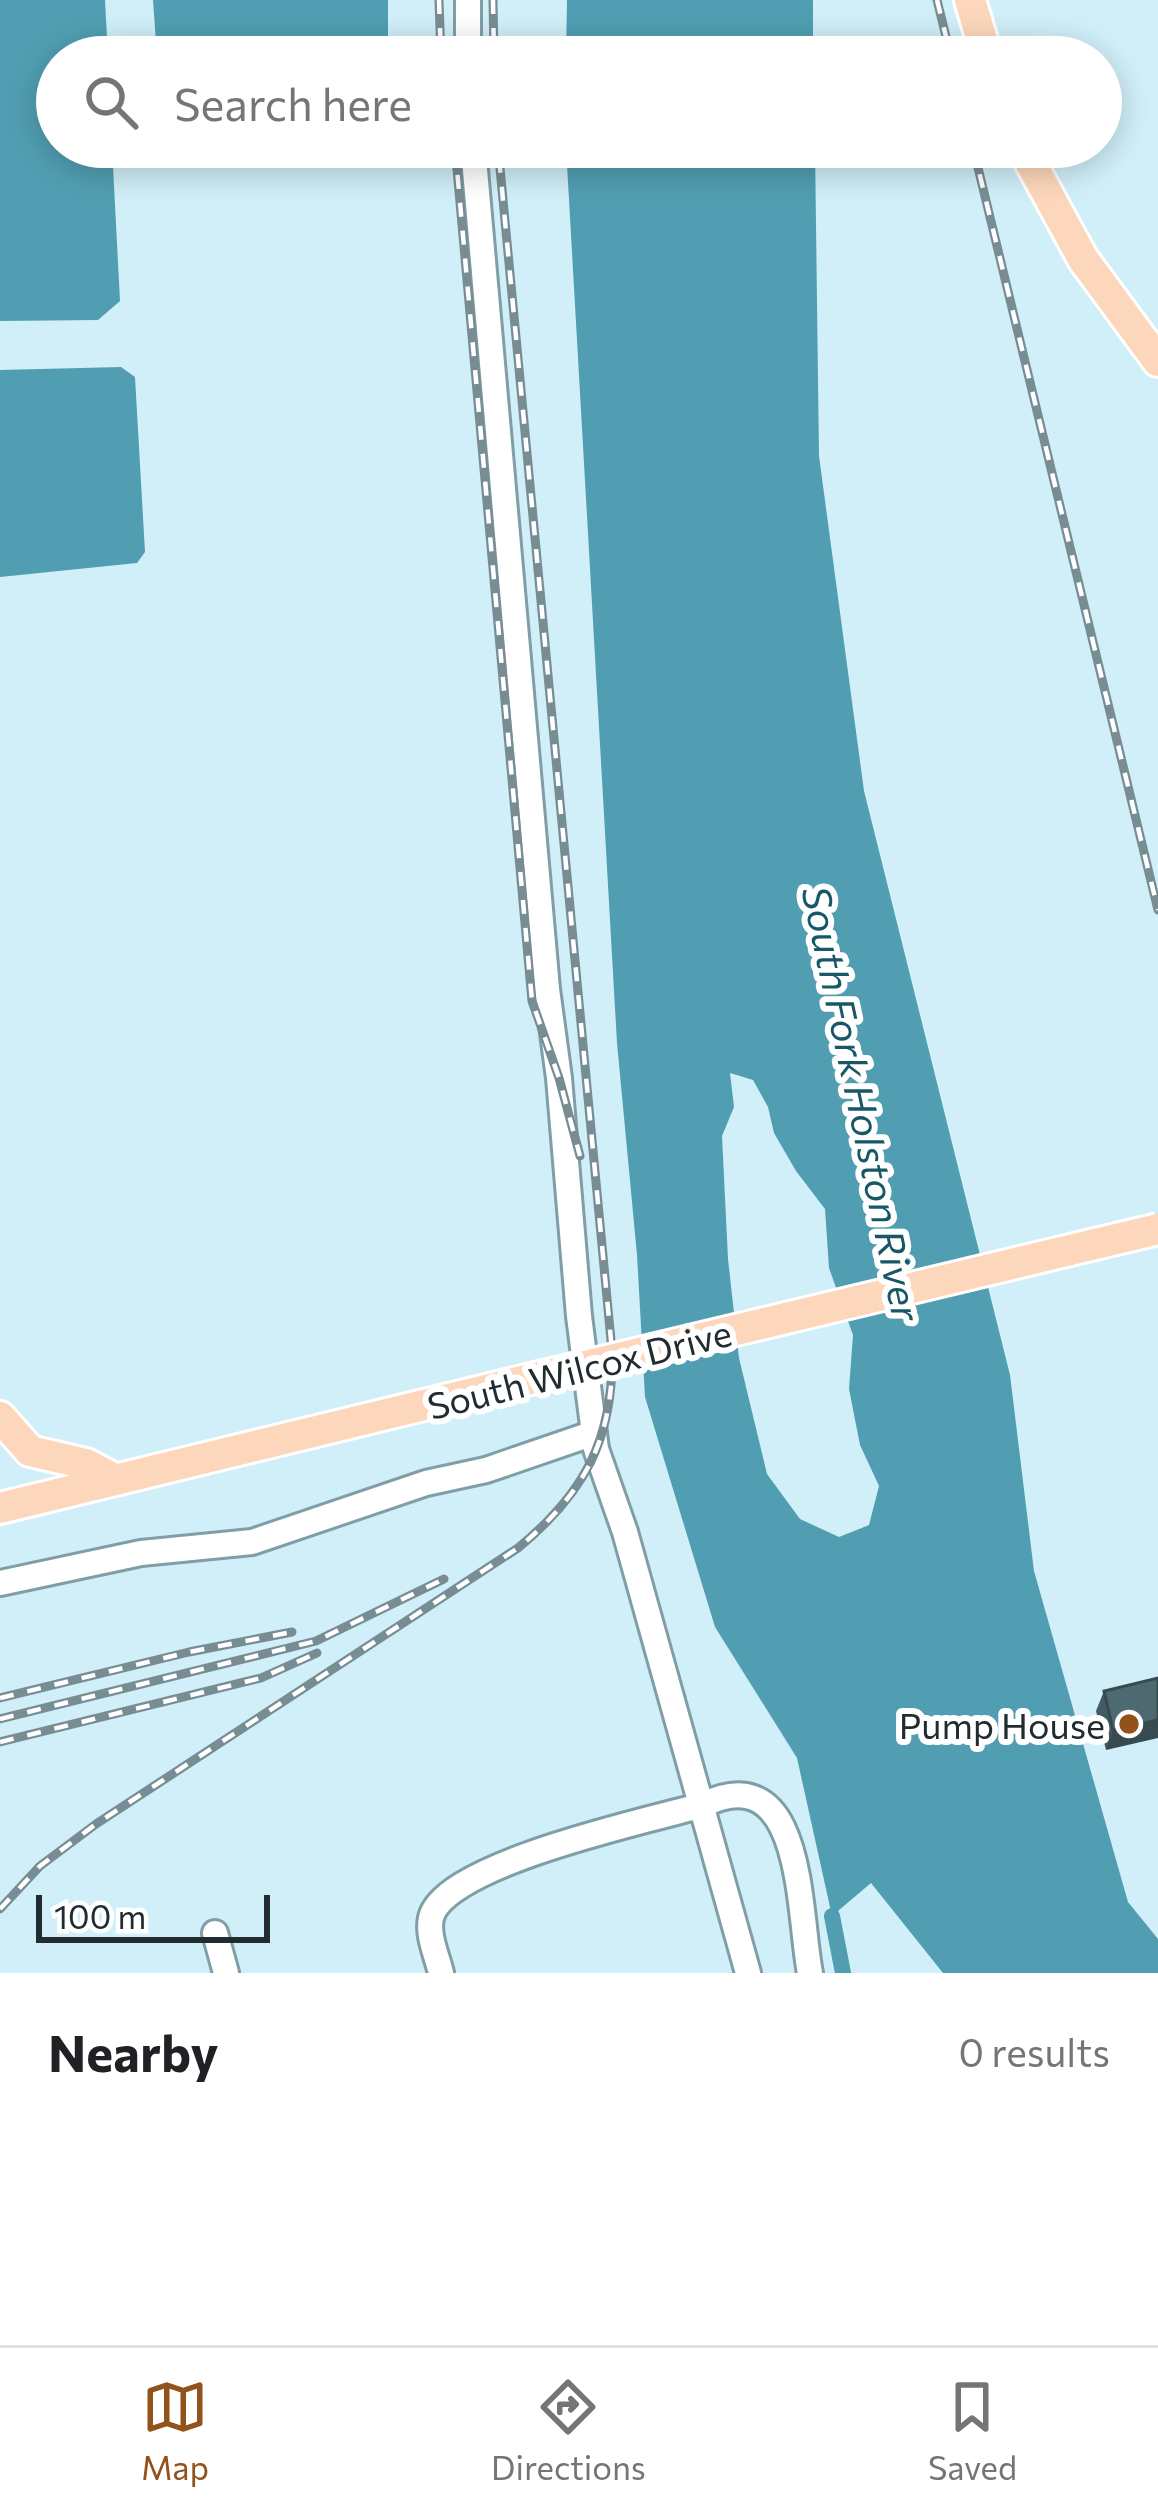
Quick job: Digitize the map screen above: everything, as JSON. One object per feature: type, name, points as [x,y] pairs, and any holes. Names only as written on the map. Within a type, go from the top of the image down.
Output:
[{"type":"main road","points":[[970,0],[981,36]]},
{"type":"main road","points":[[1033,168],[1083,259],[1158,361]]},
{"type":"main road","name":"South Wilcox Drive","points":[[0,1508],[1158,1228]]},
{"type":"main road","points":[[0,1417],[30,1451],[86,1464],[116,1480]]},
{"type":"lane","points":[[468,0],[468,36]]},
{"type":"lane","points":[[475,168],[543,942],[594,1432],[748,1973]]},
{"type":"lane","points":[[0,1583],[141,1553],[252,1542],[426,1483],[486,1471],[594,1432]]},
{"type":"lane","points":[[441,1973],[430,1918],[449,1890],[461,1882],[507,1862],[703,1805],[727,1793],[750,1796],[776,1812],[795,1861],[810,1973]]},
{"type":"lane","points":[[215,1933],[226,1973]]},
{"type":"water","points":[[0,0],[105,0],[107,36],[36,36],[36,168],[113,168],[120,301],[98,320],[0,321]]},
{"type":"water","points":[[153,0],[388,0],[388,36],[156,36]]},
{"type":"water","points":[[567,0],[813,0],[813,36],[566,36]]},
{"type":"water","name":"South Fork Holston River","points":[[567,168],[815,168],[819,456],[864,791],[1010,1375],[1034,1571],[1128,1902],[1158,1939],[1158,1973],[943,1973],[871,1883],[832,1916],[797,1758],[715,1627],[645,1397],[617,1043]],"holes":[[[730,1073],[753,1080],[768,1107],[774,1133],[825,1209],[829,1268],[853,1335],[849,1389],[860,1445],[879,1486],[869,1525],[839,1537],[800,1519],[767,1474],[739,1358],[722,1136],[734,1107]]]},
{"type":"water","points":[[121,367],[135,377],[145,552],[137,563],[0,577],[0,370]]},
{"type":"building","points":[[1158,1678],[1158,1720],[1113,1730],[1104,1691]]},
{"type":"waterway","points":[[832,1916],[843,1973]]},
{"type":"railway","points":[[439,0],[440,36]]},
{"type":"railway","points":[[493,0],[494,36]]},
{"type":"railway","points":[[937,0],[946,36]]},
{"type":"railway","points":[[457,168],[532,1001],[580,1156]]},
{"type":"railway","points":[[0,1909],[40,1866],[96,1824],[518,1548],[578,1484],[601,1437],[608,1411],[612,1351],[500,168]]},
{"type":"railway","points":[[978,168],[1158,910]]},
{"type":"railway","points":[[0,1719],[316,1641],[444,1579]]},
{"type":"railway","points":[[0,1698],[292,1632]]},
{"type":"railway","points":[[0,1742],[261,1678],[317,1653]]},
{"type":"place","name":"Pump House","points":[[1129,1724]]}]
